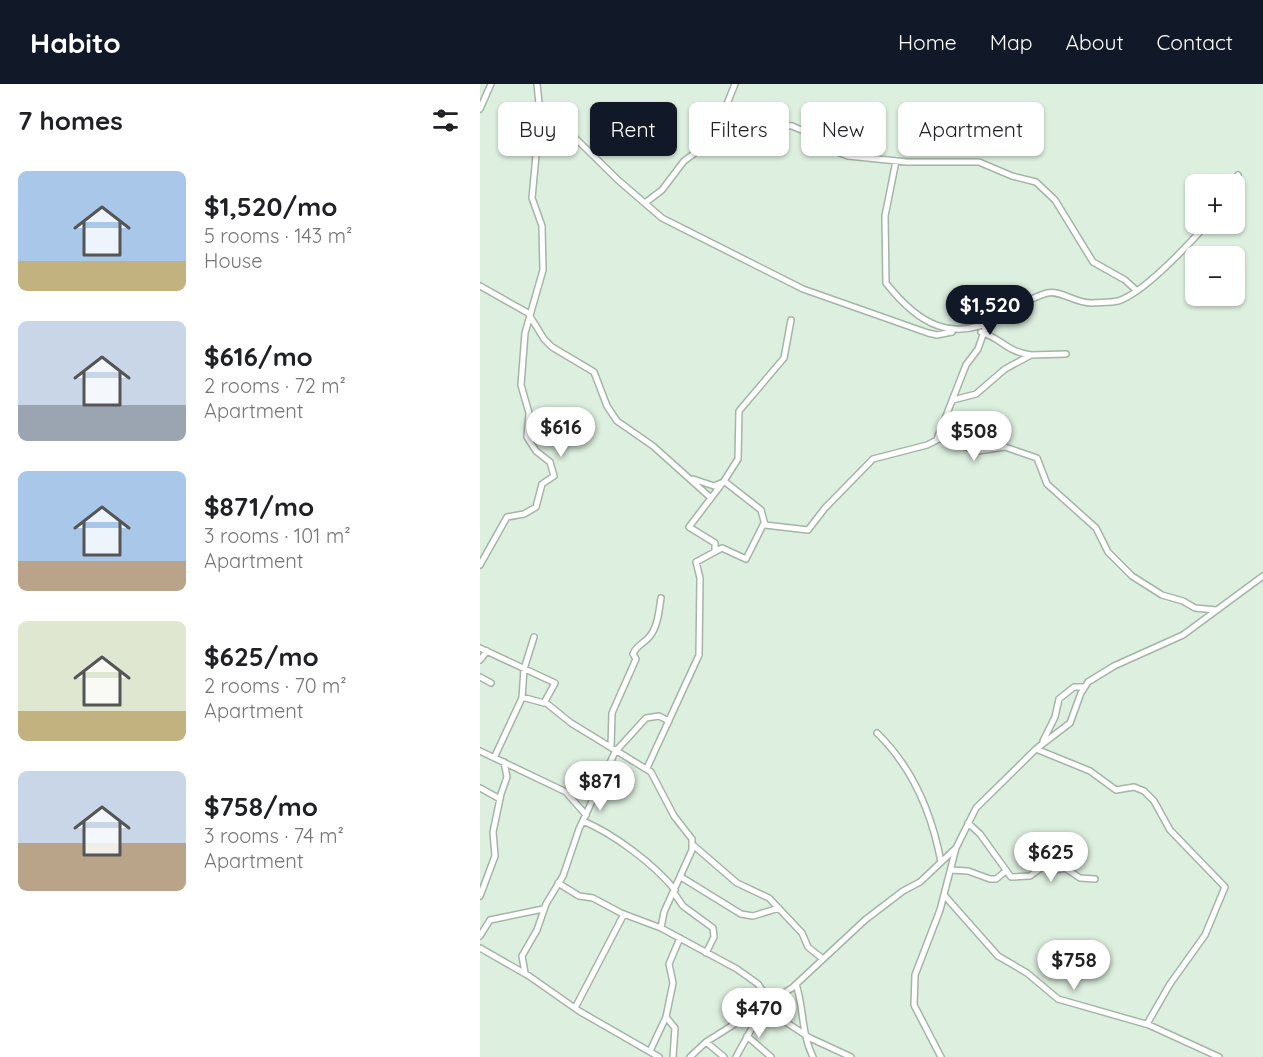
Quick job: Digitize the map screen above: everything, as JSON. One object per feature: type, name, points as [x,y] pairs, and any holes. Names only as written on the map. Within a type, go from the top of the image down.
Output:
[{"type":"street","points":[[480,109],[491,84]]},
{"type":"street","points":[[537,84],[539,102]]},
{"type":"street","points":[[729,102],[735,84]]},
{"type":"street","points":[[789,126],[811,134],[839,154],[896,161],[979,162],[1012,176],[1036,182],[1055,200],[1093,262],[1125,280],[1136,290]]},
{"type":"street","points":[[578,140],[662,218],[803,289],[937,335],[974,330],[1046,293],[1058,293],[1088,303],[1111,302],[1136,290],[1183,250],[1198,234]]},
{"type":"street","points":[[480,565],[507,517],[534,509],[537,506],[542,484],[554,476],[550,462],[536,451],[527,437],[529,413],[521,385],[525,333],[543,270],[542,226],[532,198],[536,156]]},
{"type":"street","points":[[645,203],[662,190],[684,160],[690,156]]},
{"type":"street","points":[[896,161],[885,216],[886,283],[910,311],[954,332]]},
{"type":"street","points":[[480,286],[530,315],[544,339],[594,372],[607,406],[617,421],[653,446],[711,498]]},
{"type":"street","points":[[715,551],[714,543],[689,527],[724,482],[738,459],[739,411],[784,358],[791,320]]},
{"type":"street","points":[[937,439],[966,364],[978,349],[986,325]]},
{"type":"street","points":[[974,330],[1000,340],[1009,350],[1031,354],[1066,354]]},
{"type":"street","points":[[953,400],[976,394],[1005,369],[1031,354]]},
{"type":"street","points":[[764,523],[808,530],[873,459],[927,445],[937,439],[945,439],[977,451],[1005,447],[1036,458],[1047,484],[1096,528],[1108,552],[1132,576],[1162,595],[1183,601],[1195,608],[1216,610]]},
{"type":"street","points":[[691,478],[714,486],[724,482]]},
{"type":"street","points":[[647,768],[699,655],[700,578],[696,563],[723,548],[746,559],[764,523],[761,510],[724,482]]},
{"type":"street","points":[[941,1057],[918,1014],[913,993],[918,962],[944,895],[956,848],[976,808],[1042,743],[1070,723],[1083,687],[1102,672],[1183,635],[1263,576]]},
{"type":"street","points":[[525,973],[522,956],[537,930],[543,909],[558,883],[613,748],[612,713],[636,659],[633,654],[635,649],[649,637],[655,627],[661,598]]},
{"type":"street","points":[[494,758],[522,697],[524,669],[534,637]]},
{"type":"street","points":[[480,648],[555,682],[545,702]]},
{"type":"street","points":[[480,660],[487,651]]},
{"type":"street","points":[[480,677],[491,683]]},
{"type":"street","points":[[1042,743],[1055,717],[1059,699],[1074,687],[1083,687]]},
{"type":"street","points":[[522,697],[545,702],[571,723],[647,768],[664,793],[674,816],[689,834],[693,845],[737,883],[760,892],[779,908],[802,933],[808,947],[823,959]]},
{"type":"street","points":[[613,748],[646,718],[658,716],[669,721]]},
{"type":"street","points":[[877,733],[894,752],[916,784],[943,860]]},
{"type":"street","points":[[1036,749],[1090,771],[1116,790],[1138,787],[1154,801],[1170,830],[1225,886],[1205,935],[1170,984],[1148,1024]]},
{"type":"street","points":[[481,751],[566,792],[584,818],[654,867],[675,891],[682,906],[714,928],[714,937],[706,953]]},
{"type":"street","points":[[480,896],[495,856],[494,832],[507,777],[504,762]]},
{"type":"street","points":[[480,788],[500,799]]},
{"type":"street","points":[[968,823],[980,834],[1011,877],[1030,876],[1045,865],[1051,871],[1065,868],[1080,878],[1095,879]]},
{"type":"street","points":[[661,928],[664,912],[693,845]]},
{"type":"street","points":[[690,1057],[706,1042],[796,984],[865,920],[903,891],[920,882],[956,848]]},
{"type":"street","points":[[943,860],[952,863]]},
{"type":"street","points":[[951,870],[968,872],[990,879],[996,879],[1006,871]]},
{"type":"street","points":[[681,877],[741,914],[753,916],[779,908]]},
{"type":"street","points":[[558,883],[579,896],[593,898],[624,914],[661,928],[747,975],[764,991],[770,1002]]},
{"type":"street","points":[[944,895],[998,956],[1033,977],[1058,999],[1148,1024],[1219,1057]]},
{"type":"street","points":[[480,936],[490,920],[543,909]]},
{"type":"street","points":[[575,1008],[624,914]]},
{"type":"street","points":[[650,1051],[666,1017],[673,983],[669,964],[680,938]]},
{"type":"street","points":[[480,948],[525,973],[575,1008],[659,1057]]},
{"type":"street","points":[[796,984],[803,1012],[804,1033],[813,1057]]},
{"type":"street","points":[[763,1007],[804,1033],[851,1057]]},
{"type":"street","points":[[736,1057],[752,1026],[749,1015]]},
{"type":"street","points":[[666,1017],[675,1028],[673,1057]]},
{"type":"street","points":[[747,1036],[768,1056]]},
{"type":"street","points":[[706,1042],[724,1057]]}]
